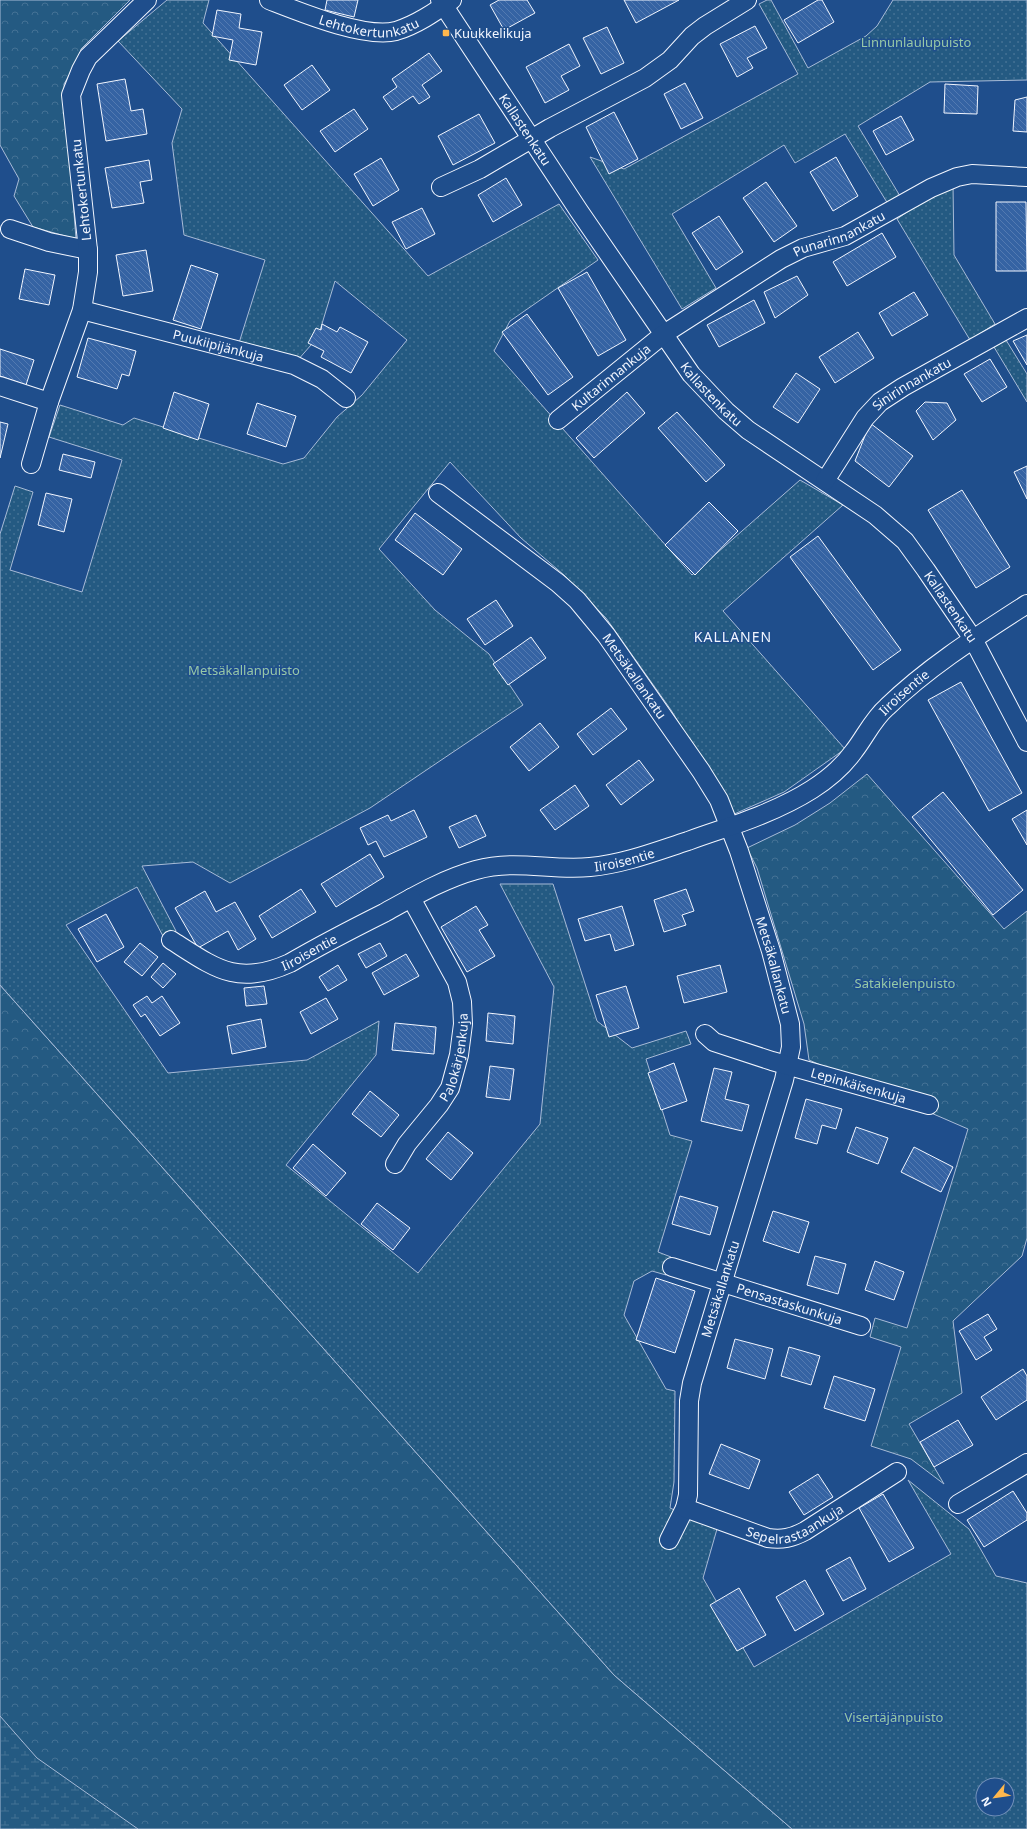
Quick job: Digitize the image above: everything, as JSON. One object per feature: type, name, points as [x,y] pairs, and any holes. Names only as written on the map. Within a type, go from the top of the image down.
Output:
[{"type":"street","name":"Lehtokertunkatu","points":[[31,464],[49,402],[82,310],[88,272],[88,250],[72,95],[80,70],[88,58],[147,0]]},
{"type":"street","name":"Lehtokertunkatu","points":[[269,0],[358,30],[379,33],[396,31],[414,24],[445,2]]},
{"type":"street","points":[[441,187],[480,169],[645,78],[670,60],[692,36],[705,26],[747,0]]},
{"type":"street","name":"Kallastenkatu","points":[[445,2],[532,139],[692,374],[726,412],[748,430],[875,515],[905,541],[973,639],[1027,742]]},
{"type":"street","name":"Punarinnankatu","points":[[664,334],[781,259],[803,248],[845,236],[943,182],[972,174],[1027,177]]},
{"type":"street","points":[[10,229],[49,242],[88,250]]},
{"type":"street","name":"Puukiipijänkuja","points":[[82,310],[294,365],[322,379],[346,398]]},
{"type":"street","name":"Sinirinnankatu","points":[[825,481],[865,418],[880,402],[903,387],[1027,318]]},
{"type":"street","name":"Kultarinnankuja","points":[[558,420],[664,334]]},
{"type":"street","points":[[0,386],[49,402]]},
{"type":"street","name":"Metsäkallankatu","points":[[438,492],[558,583],[582,605],[606,635],[701,771],[718,800],[730,826],[784,995],[790,1024],[788,1065],[692,1383],[689,1401],[688,1495],[685,1508],[669,1540]]},
{"type":"street","name":"Iiroisentie","points":[[171,940],[213,966],[232,973],[250,975],[271,972],[411,898],[452,878],[476,870],[498,865],[531,864],[590,867],[649,854],[762,815],[817,786],[836,771],[853,753],[884,709],[973,639],[1027,604]]},
{"type":"street","name":"Palokärjenkuja","points":[[395,1164],[407,1144],[439,1105],[450,1088],[459,1055],[463,1024],[462,1002],[456,982],[411,898]]},
{"type":"street","name":"Lepinkäisenkuja","points":[[705,1034],[714,1042],[788,1065],[929,1105]]},
{"type":"street","name":"Pensastaskunkuja","points":[[672,1267],[861,1326]]},
{"type":"street","points":[[958,1504],[1027,1463]]},
{"type":"street","name":"Sepelrastaankuja","points":[[685,1508],[768,1538],[780,1540],[792,1538],[897,1472]]},
{"type":"green space","points":[[0,0],[130,0],[81,49],[78,60],[64,84],[76,239],[33,227],[14,196],[19,179],[0,145]]},
{"type":"green space","name":"Metsäkallanpuisto","points":[[167,0],[209,0],[203,23],[428,276],[559,204],[598,260],[510,321],[494,351],[692,575],[800,480],[843,505],[723,611],[845,749],[784,792],[732,815],[725,799],[671,710],[606,618],[564,575],[521,538],[450,462],[379,549],[435,610],[489,654],[523,705],[370,808],[230,883],[193,862],[142,866],[176,931],[164,938],[137,887],[66,925],[168,1073],[307,1060],[379,1021],[376,1055],[286,1165],[418,1273],[540,1124],[554,987],[500,884],[553,884],[597,1021],[632,1048],[686,1031],[691,1044],[646,1059],[670,1135],[692,1141],[658,1252],[671,1257],[666,1275],[652,1271],[634,1281],[624,1315],[666,1389],[675,1391],[674,1482],[670,1508],[717,1529],[703,1578],[754,1667],[951,1554],[908,1480],[969,1529],[996,1576],[1027,1583],[1027,1829],[792,1829],[614,1675],[0,985],[0,534],[15,486],[33,492],[10,570],[82,592],[122,460],[49,437],[60,405],[123,425],[134,418],[283,464],[304,458],[337,417],[362,395],[407,340],[335,281],[318,337],[297,361],[239,343],[265,260],[184,235],[172,143],[182,109],[118,41]]},
{"type":"green space","name":"Linnunlaulupuisto","points":[[767,0],[771,0],[808,68],[866,36],[877,26],[893,0],[1027,0],[1027,80],[930,82],[858,126],[900,196],[888,204],[845,134],[795,163],[784,145],[672,214],[716,288],[682,309],[590,157],[624,169],[798,74],[759,4]]},
{"type":"green space","points":[[953,185],[954,255],[995,324],[970,340],[897,219],[936,192]]},
{"type":"green space","points":[[1006,340],[1027,374],[1027,402],[994,347]]},
{"type":"green space","name":"Satakielenpuisto","points":[[867,774],[1004,929],[1027,911],[1027,1238],[1022,1256],[953,1321],[962,1393],[909,1424],[944,1484],[911,1459],[871,1446],[901,1347],[870,1337],[875,1318],[907,1328],[968,1129],[809,1060],[804,1024],[757,868],[747,848],[795,825],[830,803]]},
{"type":"green space","points":[[0,985],[614,1675],[792,1829],[0,1829]]},
{"type":"green space","points":[[0,1716],[37,1758],[138,1829],[0,1829]]},
{"type":"building","points":[[327,0],[358,0],[354,17],[325,10]]},
{"type":"building","points":[[499,0],[527,0],[535,13],[504,30],[490,5]]},
{"type":"building","points":[[624,0],[679,0],[636,23]]},
{"type":"building","points":[[818,0],[822,0],[834,22],[798,43],[784,20]]},
{"type":"building","points":[[217,10],[241,14],[239,28],[262,32],[256,65],[229,60],[233,40],[212,36]]},
{"type":"building","points":[[755,26],[767,48],[747,58],[753,68],[737,77],[720,44]]},
{"type":"building","points":[[607,27],[624,63],[601,74],[583,38]]},
{"type":"building","points":[[569,44],[580,66],[561,76],[569,90],[545,103],[526,67]]},
{"type":"building","points":[[429,53],[442,71],[422,85],[430,97],[419,104],[413,96],[392,110],[383,97],[397,87],[392,79]]},
{"type":"building","points":[[312,65],[330,90],[302,110],[284,85]]},
{"type":"building","points":[[125,79],[131,111],[143,109],[147,134],[106,141],[97,84]]},
{"type":"building","points":[[685,83],[703,118],[681,129],[664,94]]},
{"type":"building","points":[[945,84],[978,86],[977,114],[944,113]]},
{"type":"building","points":[[1027,97],[1027,132],[1013,131],[1015,100]]},
{"type":"building","points":[[354,109],[368,129],[335,152],[320,131]]},
{"type":"building","points":[[614,112],[638,159],[609,174],[586,127]]},
{"type":"building","points":[[479,114],[495,143],[453,165],[438,136]]},
{"type":"building","points":[[901,116],[914,140],[886,155],[873,131]]},
{"type":"building","points":[[836,157],[858,196],[833,211],[810,172]]},
{"type":"building","points":[[381,158],[399,190],[373,206],[354,174]]},
{"type":"building","points":[[149,160],[152,180],[140,182],[144,203],[112,208],[105,168]]},
{"type":"building","points":[[506,178],[522,205],[493,222],[478,195]]},
{"type":"building","points":[[766,182],[797,226],[774,242],[743,198]]},
{"type":"building","points":[[996,202],[1026,202],[1027,271],[996,271]]},
{"type":"building","points":[[422,208],[435,234],[406,249],[392,222]]},
{"type":"building","points":[[719,216],[743,252],[716,270],[692,233]]},
{"type":"building","points":[[882,233],[896,257],[847,286],[833,262]]},
{"type":"building","points":[[146,250],[153,291],[123,296],[116,255]]},
{"type":"building","points":[[191,265],[218,274],[201,329],[173,320]]},
{"type":"building","points":[[25,269],[55,275],[49,305],[19,299]]},
{"type":"building","points":[[587,272],[626,340],[598,356],[558,288]]},
{"type":"building","points":[[797,276],[808,295],[775,318],[764,292]]},
{"type":"building","points":[[914,292],[928,315],[892,336],[879,313]]},
{"type":"building","points":[[754,300],[765,323],[719,347],[707,325]]},
{"type":"building","points":[[527,314],[573,377],[548,395],[502,332]]},
{"type":"building","points":[[322,324],[337,332],[340,327],[368,342],[351,373],[321,357],[324,351],[308,343],[316,328],[321,330]]},
{"type":"building","points":[[858,332],[874,358],[835,383],[819,357]]},
{"type":"building","points":[[1027,335],[1027,365],[1013,341]]},
{"type":"building","points":[[88,338],[136,351],[129,376],[122,374],[117,389],[77,377]]},
{"type":"building","points":[[0,349],[34,360],[26,385],[0,376]]},
{"type":"building","points":[[990,359],[1007,387],[982,402],[964,374]]},
{"type":"building","points":[[796,373],[820,389],[798,423],[773,407]]},
{"type":"building","points":[[174,392],[209,404],[198,440],[163,428]]},
{"type":"building","points":[[627,392],[645,413],[594,458],[576,438]]},
{"type":"building","points":[[925,402],[947,403],[956,420],[933,440],[916,411]]},
{"type":"building","points":[[257,403],[296,416],[286,447],[247,434]]},
{"type":"building","points":[[677,412],[725,465],[706,482],[658,428]]},
{"type":"building","points":[[0,422],[8,424],[0,458]]},
{"type":"building","points":[[870,423],[913,456],[889,487],[855,461]]},
{"type":"building","points":[[63,454],[95,462],[91,478],[59,470]]},
{"type":"building","points":[[1027,466],[1027,499],[1014,472]]},
{"type":"building","points":[[962,490],[1010,567],[976,588],[928,510]]},
{"type":"building","points":[[46,493],[72,499],[64,532],[38,525]]},
{"type":"building","points":[[709,502],[738,531],[695,575],[665,545]]},
{"type":"building","points":[[415,513],[462,549],[443,575],[395,540]]},
{"type":"building","points":[[818,536],[901,650],[873,670],[790,557]]},
{"type":"building","points":[[496,600],[513,626],[485,645],[467,619]]},
{"type":"building","points":[[531,637],[546,658],[508,685],[493,664]]},
{"type":"building","points":[[961,682],[1022,793],[989,811],[928,700]]},
{"type":"building","points":[[611,708],[627,729],[593,755],[577,734]]},
{"type":"building","points":[[540,723],[559,747],[529,771],[510,747]]},
{"type":"building","points":[[639,760],[654,780],[621,805],[606,785]]},
{"type":"building","points":[[575,785],[589,806],[555,830],[540,810]]},
{"type":"building","points":[[943,792],[1023,890],[993,915],[912,817]]},
{"type":"building","points":[[414,810],[427,837],[384,857],[376,841],[368,845],[360,828],[388,815],[391,821]]},
{"type":"building","points":[[1027,810],[1027,845],[1012,819]]},
{"type":"building","points":[[476,815],[486,836],[459,848],[449,827]]},
{"type":"building","points":[[370,854],[384,877],[336,907],[321,884]]},
{"type":"building","points":[[301,889],[316,912],[272,938],[259,916]]},
{"type":"building","points":[[686,889],[694,911],[682,915],[686,925],[664,932],[654,900]]},
{"type":"building","points":[[205,891],[216,912],[235,902],[256,939],[238,950],[228,931],[198,948],[175,908]]},
{"type":"building","points":[[476,906],[488,925],[479,930],[495,956],[467,972],[441,927]]},
{"type":"building","points":[[622,906],[634,945],[615,951],[610,934],[585,941],[578,919]]},
{"type":"building","points":[[106,914],[124,947],[97,962],[78,929]]},
{"type":"building","points":[[140,943],[158,957],[142,976],[124,962]]},
{"type":"building","points":[[380,943],[387,956],[366,968],[358,954]]},
{"type":"building","points":[[406,954],[419,976],[384,995],[372,973]]},
{"type":"building","points":[[163,963],[176,974],[163,988],[151,977]]},
{"type":"building","points":[[338,965],[347,980],[328,991],[319,977]]},
{"type":"building","points":[[720,965],[727,992],[684,1003],[677,976]]},
{"type":"building","points":[[264,986],[267,1004],[246,1006],[244,988]]},
{"type":"building","points":[[626,986],[639,1028],[609,1037],[596,995]]},
{"type":"building","points":[[147,996],[152,1003],[162,996],[180,1023],[160,1036],[145,1014],[141,1017],[133,1005]]},
{"type":"building","points":[[326,998],[338,1019],[311,1034],[300,1012]]},
{"type":"building","points":[[488,1013],[515,1016],[513,1044],[486,1041]]},
{"type":"building","points":[[261,1019],[266,1047],[232,1054],[227,1026]]},
{"type":"building","points":[[395,1023],[436,1027],[434,1054],[392,1050]]},
{"type":"building","points":[[674,1063],[687,1101],[661,1110],[648,1073]]},
{"type":"building","points":[[490,1066],[514,1069],[510,1100],[486,1097]]},
{"type":"building","points":[[714,1068],[732,1072],[725,1099],[749,1105],[742,1131],[701,1121]]},
{"type":"building","points":[[370,1091],[399,1115],[381,1137],[352,1114]]},
{"type":"building","points":[[806,1099],[842,1109],[836,1129],[822,1125],[817,1144],[795,1138]]},
{"type":"building","points":[[856,1127],[888,1138],[878,1164],[847,1152]]},
{"type":"building","points":[[448,1132],[473,1153],[451,1180],[426,1159]]},
{"type":"building","points":[[313,1144],[346,1173],[326,1196],[293,1168]]},
{"type":"building","points":[[914,1147],[953,1167],[941,1192],[901,1172]]},
{"type":"building","points":[[680,1196],[718,1207],[710,1235],[672,1224]]},
{"type":"building","points":[[377,1203],[410,1228],[393,1250],[361,1224]]},
{"type":"building","points":[[773,1211],[809,1222],[799,1253],[763,1241]]},
{"type":"building","points":[[815,1256],[846,1264],[838,1294],[807,1285]]},
{"type":"building","points":[[875,1261],[904,1272],[894,1300],[865,1290]]},
{"type":"building","points":[[656,1278],[695,1291],[675,1353],[636,1340]]},
{"type":"building","points":[[988,1314],[997,1329],[984,1337],[992,1350],[976,1360],[959,1331]]},
{"type":"building","points":[[735,1339],[773,1349],[765,1379],[727,1368]]},
{"type":"building","points":[[789,1347],[820,1356],[811,1385],[781,1376]]},
{"type":"building","points":[[1023,1369],[1027,1376],[1027,1400],[996,1420],[981,1397]]},
{"type":"building","points":[[834,1376],[875,1389],[865,1421],[824,1408]]},
{"type":"building","points":[[958,1420],[973,1445],[934,1467],[920,1442]]},
{"type":"building","points":[[721,1444],[760,1460],[749,1489],[709,1474]]},
{"type":"building","points":[[818,1474],[833,1497],[804,1515],[789,1492]]},
{"type":"building","points":[[1013,1491],[1027,1513],[1027,1520],[984,1547],[967,1520]]},
{"type":"building","points":[[883,1494],[914,1548],[889,1562],[859,1508]]},
{"type":"building","points":[[850,1557],[866,1589],[843,1601],[826,1570]]},
{"type":"building","points":[[805,1580],[824,1614],[795,1631],[776,1597]]},
{"type":"building","points":[[739,1588],[766,1635],[737,1651],[710,1605]]},
{"type":"place","name":"Kuukkelikuja","points":[[446,33]]},
{"type":"district","name":"KALLANEN","points":[[733,636]]},
{"type":"park label","name":"Visertäjänpuisto","points":[[894,1717]]}]
